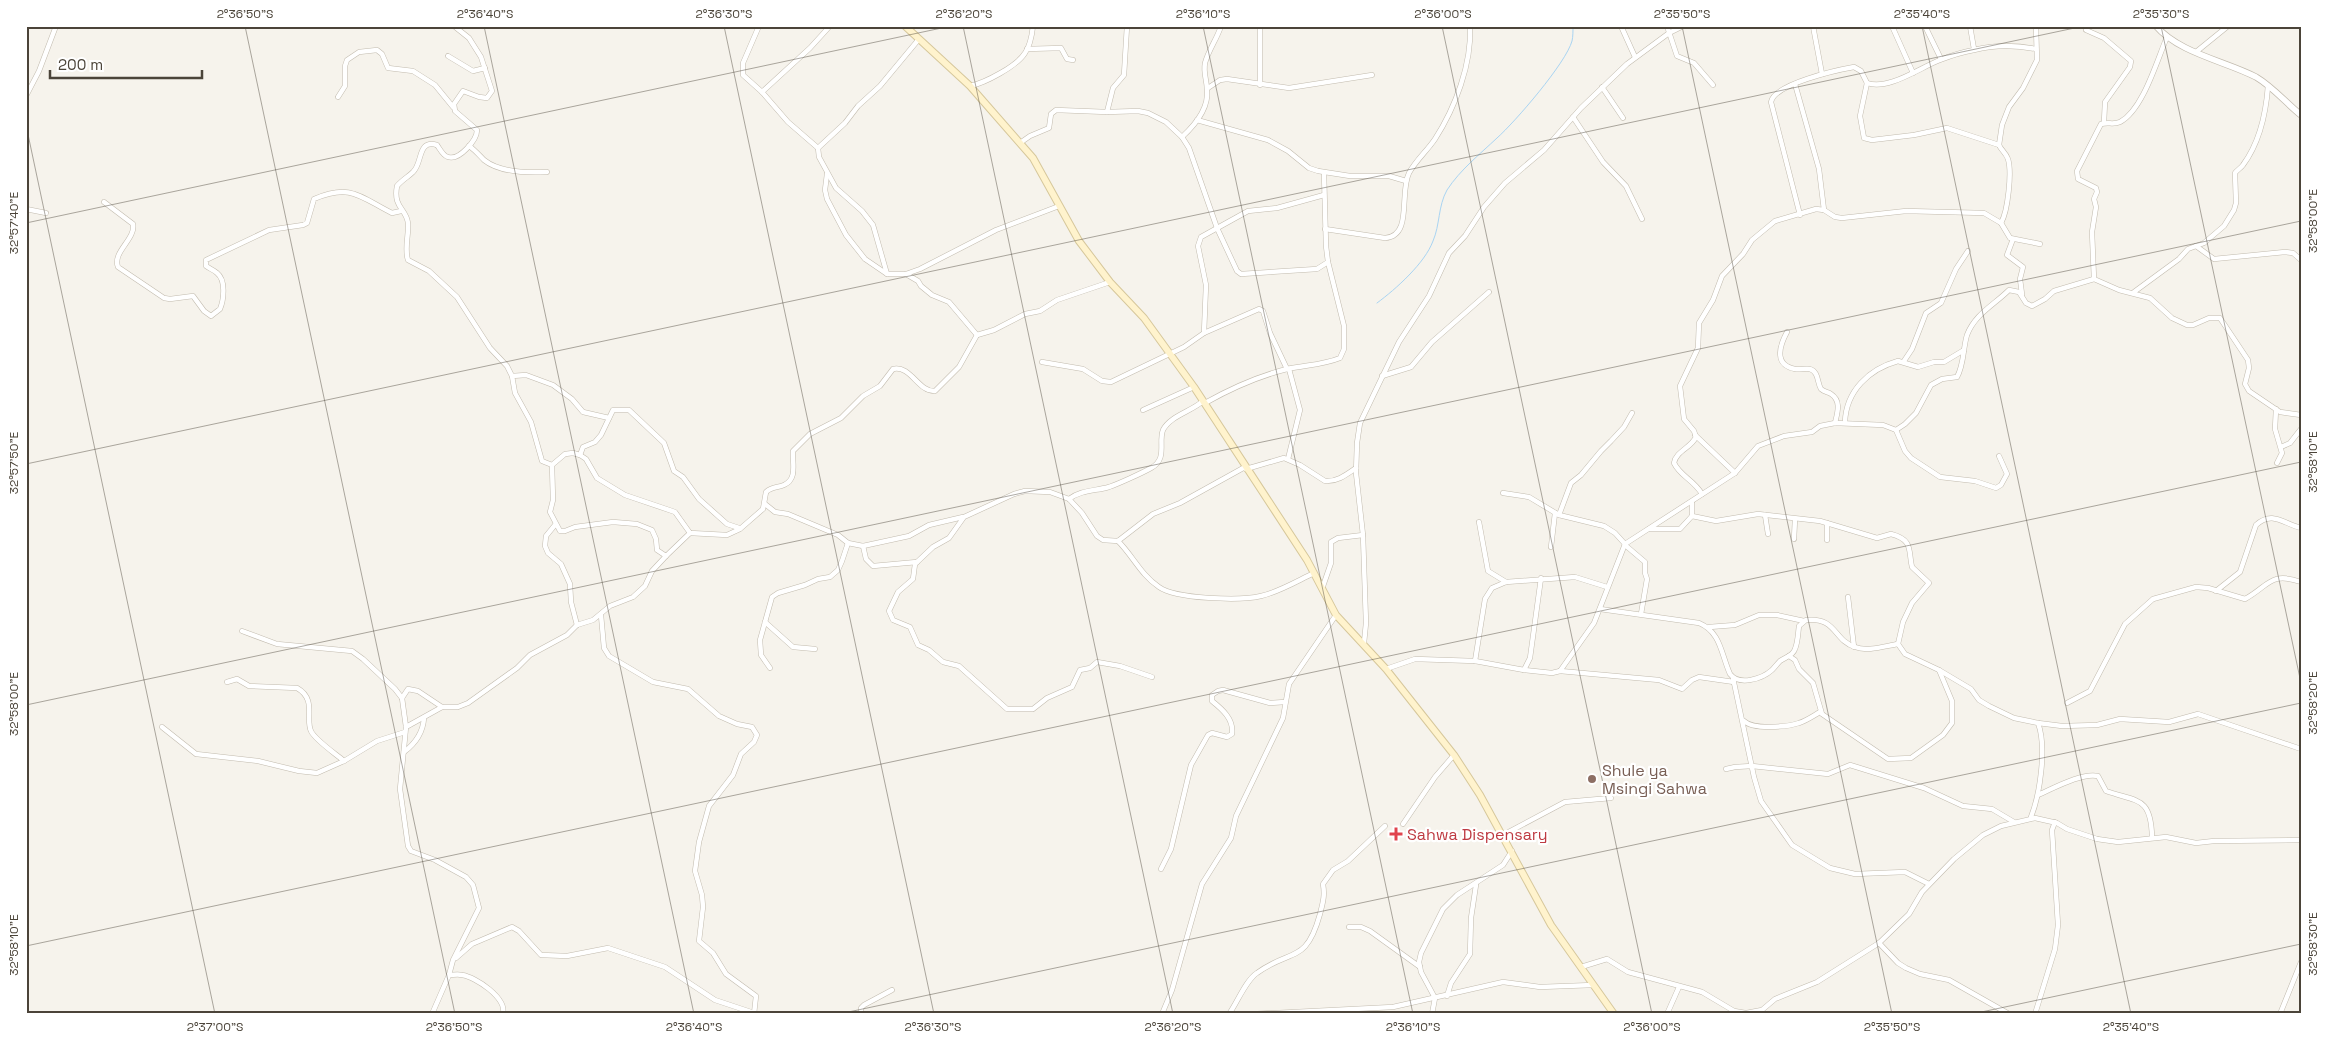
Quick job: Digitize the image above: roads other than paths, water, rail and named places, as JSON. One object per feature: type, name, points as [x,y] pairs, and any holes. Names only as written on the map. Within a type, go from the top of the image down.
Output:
[{"type":"main road","points":[[905,26],[970,86],[1020,143],[1043,174],[1078,241],[1110,282],[1144,318],[1204,402],[1314,573],[1336,615],[1364,643],[1454,754],[1503,835],[1551,925],[1614,1014]]},
{"type":"street","points":[[26,96],[40,71],[56,26]]},
{"type":"street","points":[[453,107],[463,91],[487,98],[491,94],[492,89],[474,45],[454,26]]},
{"type":"street","points":[[759,26],[742,69],[743,75],[762,92],[788,122],[818,148],[819,157],[836,188],[873,224],[887,274]]},
{"type":"street","points":[[762,92],[810,48],[830,26]]},
{"type":"street","points":[[970,86],[986,81],[1021,58],[1027,49],[1033,26]]},
{"type":"street","points":[[1106,112],[1113,88],[1124,75],[1127,26]]},
{"type":"street","points":[[1182,137],[1197,120],[1206,105],[1208,88],[1204,76],[1205,64],[1221,26]]},
{"type":"street","points":[[1260,26],[1260,85]]},
{"type":"street","points":[[1325,229],[1385,238],[1399,233],[1403,223],[1406,181],[1416,162],[1435,140],[1456,96],[1469,50],[1470,26]]},
{"type":"street","points":[[1621,26],[1635,57]]},
{"type":"street","points":[[1667,26],[1676,56],[1694,63],[1712,85]]},
{"type":"street","points":[[1364,643],[1366,623],[1362,535],[1356,468],[1360,423],[1381,377],[1406,329],[1429,296],[1449,253],[1464,236],[1484,207],[1505,183],[1544,150],[1602,87],[1635,57],[1669,33],[1683,26]]},
{"type":"street","points":[[1813,26],[1822,74]]},
{"type":"street","points":[[1892,26],[1913,73]]},
{"type":"street","points":[[1925,26],[1941,59]]},
{"type":"street","points":[[1970,26],[1974,49]]},
{"type":"street","points":[[1999,145],[2002,125],[2009,108],[2033,71],[2037,60],[2036,26]]},
{"type":"street","points":[[2156,26],[2167,37],[2196,52],[2246,72],[2268,86],[2301,115]]},
{"type":"street","points":[[2196,52],[2228,26]]},
{"type":"street","points":[[2086,30],[2104,38],[2131,61],[2130,67],[2105,102],[2104,122]]},
{"type":"street","points":[[2094,279],[2092,232],[2096,207],[2094,199],[2097,192],[2096,188],[2078,179],[2076,174],[2098,127],[2104,122],[2117,123],[2124,120],[2144,96],[2167,37]]},
{"type":"street","points":[[818,148],[880,86],[919,39]]},
{"type":"street","points":[[1867,83],[1876,85],[1903,78],[1941,59],[1974,49],[2015,46],[2036,49]]},
{"type":"street","points":[[1027,49],[1061,48],[1066,59],[1074,60]]},
{"type":"street","points":[[338,97],[345,86],[345,66],[347,60],[358,52],[377,50],[380,51],[388,68],[413,71],[435,85],[453,107],[477,130],[476,139],[457,156],[451,158],[445,156],[434,144],[422,149],[416,168],[397,186],[396,201],[408,224],[406,254],[408,260],[429,271],[457,297],[490,348],[507,366],[512,376],[515,393],[531,422],[542,461],[552,465]]},
{"type":"street","points":[[448,56],[473,71],[485,68]]},
{"type":"street","points":[[1800,215],[1771,97],[1778,91],[1822,74],[1854,67],[1861,71],[1867,83],[1860,116],[1864,138],[1872,140],[1914,135],[1947,128],[1999,145],[2008,157],[2010,175],[2005,213],[2001,223]]},
{"type":"street","points":[[1208,88],[1220,80],[1227,79],[1289,88],[1372,75]]},
{"type":"street","points":[[1795,84],[1819,169],[1824,210]]},
{"type":"street","points":[[2134,292],[2179,259],[2188,248],[2204,243],[2224,226],[2236,203],[2235,173],[2243,164],[2261,129],[2267,104],[2268,86]]},
{"type":"street","points":[[1602,87],[1623,118]]},
{"type":"street","points":[[1020,143],[1048,128],[1051,114],[1056,110],[1138,111],[1154,115],[1166,122],[1182,137],[1194,160],[1217,228],[1237,271],[1241,274],[1317,269],[1328,262]]},
{"type":"street","points":[[1573,117],[1604,162],[1626,186],[1642,219]]},
{"type":"street","points":[[1197,120],[1268,140],[1288,151],[1309,168],[1324,173],[1350,176],[1389,176],[1406,181]]},
{"type":"street","points":[[469,146],[486,161],[499,167],[515,171],[547,172]]},
{"type":"street","points":[[1069,499],[1081,492],[1110,486],[1150,468],[1160,456],[1163,448],[1162,433],[1167,425],[1204,402],[1262,377],[1288,369],[1325,364],[1340,358],[1343,353],[1344,326],[1328,262],[1325,229],[1324,173]]},
{"type":"street","points":[[827,174],[825,190],[827,199],[846,235],[866,259],[887,274],[906,274],[920,269],[996,230],[1059,206]]},
{"type":"street","points":[[104,202],[134,224],[133,232],[117,258],[118,267],[164,298],[193,296],[204,311],[211,316],[220,309],[223,294],[222,278],[218,273],[206,266],[206,260],[269,230],[304,225],[307,223],[314,199],[350,192],[358,193],[392,213],[401,211]]},
{"type":"street","points":[[1204,333],[1206,285],[1199,241],[1201,237],[1228,224],[1248,211],[1277,208],[1324,195]]},
{"type":"street","points":[[26,209],[46,213]]},
{"type":"street","points":[[1735,473],[1695,435],[1684,419],[1680,390],[1682,381],[1698,348],[1701,317],[1713,300],[1722,276],[1743,254],[1752,240],[1776,221],[1816,209],[1824,210],[1835,217],[1842,218],[1906,211],[1984,213],[2001,223],[2007,236],[2013,239],[2040,244]]},
{"type":"street","points":[[2013,239],[2007,256],[2023,267],[2020,279],[2022,295],[2026,304],[2032,306],[2054,291],[2094,279],[2119,290],[2134,292],[2150,298],[2172,318],[2186,326],[2193,326],[2216,317],[2223,320],[2248,360],[2249,368],[2245,384],[2249,391],[2280,412],[2301,415]]},
{"type":"street","points":[[2196,246],[2214,259],[2294,252],[2301,260]]},
{"type":"street","points":[[1904,361],[1912,349],[1926,313],[1941,303],[1956,269],[1968,250]]},
{"type":"street","points":[[906,274],[918,280],[921,286],[932,295],[949,302],[977,334]]},
{"type":"street","points":[[162,727],[196,754],[258,761],[309,773],[321,772],[344,761],[377,741],[406,729],[442,708],[458,707],[468,703],[517,668],[530,655],[567,635],[577,625],[593,620],[610,606],[639,594],[648,582],[652,571],[690,533],[727,535],[740,529],[759,513],[765,504],[766,492],[775,486],[784,485],[791,478],[794,464],[793,452],[810,434],[840,418],[863,396],[880,386],[893,369],[904,370],[927,390],[935,391],[959,367],[977,334],[994,330],[1025,314],[1040,311],[1057,300],[1110,282]]},
{"type":"street","points":[[1896,430],[1916,413],[1931,385],[1942,379],[1957,377],[1968,333],[1985,309],[1999,300],[2009,290],[2016,290],[2022,295]]},
{"type":"street","points":[[1381,377],[1411,367],[1440,333],[1489,292]]},
{"type":"street","points":[[1042,362],[1083,369],[1102,381],[1111,382],[1144,368],[1184,347],[1204,333],[1256,309],[1261,310],[1288,369],[1300,410],[1288,459]]},
{"type":"street","points":[[1787,332],[1781,347],[1780,358],[1783,363],[1792,368],[1810,369],[1815,372],[1822,389],[1833,395],[1836,400],[1838,411],[1835,423]]},
{"type":"street","points":[[1845,422],[1848,403],[1856,388],[1883,367],[1898,361],[1904,361],[1918,367],[1934,362],[1944,362],[1965,349]]},
{"type":"street","points":[[512,376],[526,375],[553,385],[572,399],[583,412],[609,418]]},
{"type":"street","points":[[1144,410],[1194,387]]},
{"type":"street","points":[[2276,409],[2275,433],[2281,448],[2281,456],[2277,463]]},
{"type":"street","points":[[580,455],[583,447],[602,435],[613,410],[629,410],[664,443],[674,471],[683,477],[700,499],[727,524],[740,529]]},
{"type":"street","points":[[1551,547],[1557,514],[1571,483],[1581,475],[1591,461],[1611,442],[1632,413]]},
{"type":"street","points":[[1560,672],[1594,623],[1625,545],[1692,503],[1702,494],[1735,473],[1740,469],[1752,450],[1767,441],[1812,432],[1820,426],[1835,423],[1883,425],[1896,430],[1905,451],[1911,458],[1940,477],[1975,481],[1996,488],[2001,485],[2007,474],[1998,456]]},
{"type":"street","points":[[2281,448],[2290,443],[2301,429]]},
{"type":"street","points":[[1695,435],[1694,441],[1677,456],[1674,463],[1679,471],[1696,484],[1702,494]]},
{"type":"street","points":[[552,465],[565,454],[573,453],[580,455],[586,459],[597,478],[625,495],[675,512],[690,533]]},
{"type":"street","points":[[765,504],[775,512],[788,514],[838,535],[848,543],[863,546],[909,536],[929,525],[964,517],[1014,494],[1025,491],[1050,492],[1069,499],[1082,512],[1097,536],[1103,540],[1118,541],[1153,514],[1246,468],[1277,458],[1288,459],[1325,481],[1336,480],[1356,468]]},
{"type":"street","points":[[552,465],[553,500],[550,512],[555,525],[562,532],[575,527],[613,522],[647,527],[655,534],[658,553],[666,556]]},
{"type":"street","points":[[1503,494],[1530,497],[1557,514],[1604,526],[1615,533],[1625,545],[1645,562],[1645,573],[1648,579],[1641,614]]},
{"type":"street","points":[[1649,530],[1680,528],[1692,516],[1692,503]]},
{"type":"street","points":[[1692,516],[1716,522],[1752,514],[1764,515],[1827,523],[1877,538],[1892,534],[1896,535],[1910,548],[1912,567],[1929,583],[1912,604],[1904,622],[1898,644]]},
{"type":"street","points":[[1764,515],[1768,534]]},
{"type":"street","points":[[964,517],[949,538],[933,547],[917,562],[913,580],[896,596],[889,611],[890,616],[896,621],[910,627],[918,645],[943,662],[959,666],[1007,710],[1033,709],[1046,698],[1072,687],[1080,670],[1090,668],[1097,662],[1120,666],[1152,677]]},
{"type":"street","points":[[2216,591],[2240,572],[2254,532],[2262,520],[2279,518],[2290,525],[2301,528]]},
{"type":"street","points":[[1794,539],[1795,519]]},
{"type":"street","points":[[1479,522],[1488,571],[1506,582]]},
{"type":"street","points":[[1827,523],[1827,540]]},
{"type":"street","points":[[555,525],[546,536],[545,546],[548,553],[560,564],[570,584],[571,602],[577,625]]},
{"type":"street","points":[[1322,590],[1331,563],[1331,542],[1338,538],[1362,535]]},
{"type":"street","points":[[1118,541],[1149,580],[1161,589],[1184,596],[1250,598],[1268,594],[1314,573]]},
{"type":"street","points":[[770,668],[764,661],[760,649],[760,640],[770,601],[774,595],[835,574],[842,562],[848,543]]},
{"type":"street","points":[[863,546],[866,559],[873,566],[917,562]]},
{"type":"street","points":[[1475,661],[1488,592],[1506,582],[1541,578],[1580,577],[1607,587]]},
{"type":"street","points":[[2067,703],[2090,692],[2125,624],[2148,602],[2158,596],[2192,587],[2245,599],[2264,584],[2276,578],[2286,577],[2301,582]]},
{"type":"street","points":[[1524,670],[1530,658],[1541,578]]},
{"type":"street","points":[[1848,597],[1854,647]]},
{"type":"street","points":[[1600,609],[1699,623],[1708,627],[1716,637],[1734,680],[1761,801],[1797,849],[1830,868],[1855,874],[1905,872],[1929,884]]},
{"type":"street","points":[[453,960],[472,944],[512,927],[519,931],[541,955],[568,956],[608,948],[665,967],[715,1000],[754,1014],[756,996],[726,974],[713,953],[699,942],[703,907],[695,871],[699,842],[709,806],[732,775],[741,754],[754,742],[757,735],[756,731],[752,727],[737,724],[719,716],[688,689],[643,678],[609,656],[604,648],[601,615]]},
{"type":"street","points":[[1162,1014],[1172,990],[1202,884],[1231,838],[1236,816],[1283,718],[1286,692],[1291,679],[1336,615]]},
{"type":"street","points":[[1708,627],[1735,625],[1759,615],[1777,615],[1830,624],[1845,641],[1854,647],[1866,648],[1898,644]]},
{"type":"street","points":[[1386,669],[1415,659],[1475,661],[1552,673],[1560,672],[1659,680],[1682,689],[1692,680],[1699,677],[1745,680],[1772,671],[1781,660],[1789,656],[1795,649],[1799,626],[1804,621]]},
{"type":"street","points":[[765,622],[793,646],[814,649]]},
{"type":"street","points":[[242,631],[277,644],[352,651],[363,658],[402,698],[406,729],[400,789],[408,846],[411,851],[435,860],[466,878],[472,886],[479,906],[479,911],[453,960],[449,975],[432,1014]]},
{"type":"street","points":[[1898,644],[1905,654],[1916,657],[1924,664],[1936,667],[1971,689],[1979,700],[2017,719],[2062,726],[2097,725],[2120,719],[2169,722],[2198,714],[2301,749]]},
{"type":"street","points":[[1789,656],[1795,660],[1799,669],[1813,683],[1820,712],[1846,732],[1866,743],[1888,759],[1911,758],[1942,735],[1952,724],[1952,701],[1940,670]]},
{"type":"street","points":[[227,682],[237,679],[249,686],[297,688],[301,690],[311,708],[309,724],[313,734],[344,761]]},
{"type":"street","points":[[402,698],[408,689],[414,689],[442,708]]},
{"type":"street","points":[[1161,868],[1170,849],[1194,758],[1208,735],[1212,733],[1227,737],[1232,734],[1232,727],[1224,710],[1212,701],[1212,695],[1218,690],[1223,690],[1270,703],[1286,702]]},
{"type":"street","points":[[1744,720],[1752,727],[1789,726],[1803,722],[1820,712]]},
{"type":"street","points":[[404,752],[413,745],[423,729],[424,718]]},
{"type":"street","points":[[2031,818],[2038,795],[2041,738],[2038,723]]},
{"type":"street","points":[[1403,824],[1435,777],[1454,754]]},
{"type":"street","points":[[1726,769],[1752,766],[1828,774],[1850,765],[1924,788],[1963,806],[1992,809],[2014,822]]},
{"type":"street","points":[[2038,795],[2093,774],[2098,776],[2106,791],[2129,796],[2141,804],[2150,816],[2152,837]]},
{"type":"street","points":[[1503,835],[1565,802],[1611,798]]},
{"type":"street","points":[[1581,967],[1607,959],[1628,972],[1709,995],[1734,1011],[1746,1013],[1762,1012],[1775,999],[1803,989],[1834,973],[1879,943],[1909,914],[1929,884],[1983,835],[2001,826],[2031,818],[2054,822],[2067,829],[2097,839],[2118,842],[2166,836],[2196,843],[2301,840]]},
{"type":"street","points":[[2035,1014],[2054,949],[2058,925],[2052,830],[2054,822]]},
{"type":"street","points":[[1229,1014],[1256,973],[1295,954],[1308,945],[1316,928],[1325,899],[1323,884],[1333,870],[1348,861],[1386,826]]},
{"type":"street","points":[[1420,967],[1421,953],[1443,909],[1457,895],[1476,885],[1503,865],[1512,851]]},
{"type":"street","points":[[1447,996],[1450,983],[1470,954],[1471,918],[1476,885]]},
{"type":"street","points":[[1349,927],[1361,927],[1370,931],[1420,967],[1435,998],[1432,1014]]},
{"type":"street","points":[[1879,943],[1898,963],[1906,968],[1920,974],[1950,980],[2009,1014]]},
{"type":"street","points":[[2280,1014],[2301,962]]},
{"type":"street","points":[[449,975],[462,975],[485,987],[500,999],[504,1009],[503,1014]]},
{"type":"street","points":[[1253,1014],[1383,1008],[1447,996],[1503,982],[1540,987],[1593,985]]},
{"type":"street","points":[[1667,1014],[1679,987]]},
{"type":"street","points":[[861,1014],[861,1008],[892,990]]},
{"type":"waterway","points":[[1377,303],[1401,283],[1424,258],[1435,235],[1442,202],[1447,190],[1464,169],[1505,130],[1539,92],[1568,51],[1572,41],[1573,26]]},
{"type":"place","name":"Shule ya Msingi Sahwa","points":[[1592,779]]},
{"type":"place","name":"Sahwa Dispensary","points":[[1396,834]]}]
